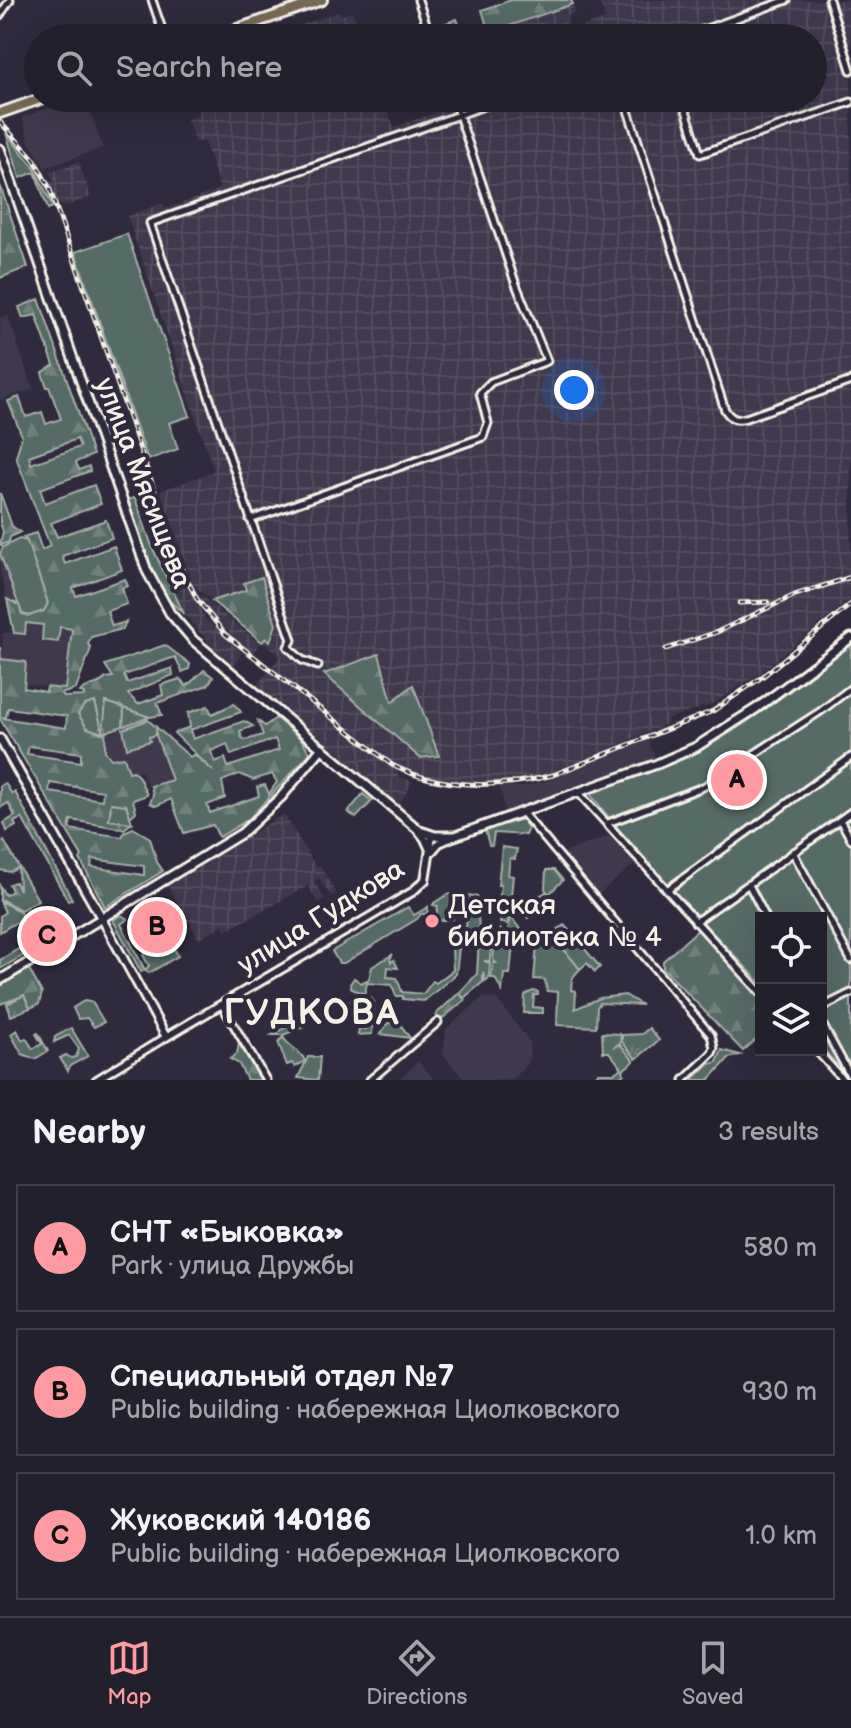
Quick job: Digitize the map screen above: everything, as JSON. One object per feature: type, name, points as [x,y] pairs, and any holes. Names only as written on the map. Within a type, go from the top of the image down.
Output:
[{"type":"main road","points":[[252,24],[322,0]]},
{"type":"main road","points":[[0,113],[24,105]]},
{"type":"main road","name":"улица Мясищева","points":[[0,149],[154,587],[170,613],[186,634],[416,828],[432,836]]},
{"type":"main road","points":[[432,836],[455,836],[657,764],[696,747],[757,708],[851,638]]},
{"type":"main road","points":[[0,739],[101,917]]},
{"type":"main road","points":[[0,980],[248,828],[281,797],[322,748]]},
{"type":"street","points":[[0,15],[10,0]]},
{"type":"street","points":[[152,0],[160,24]]},
{"type":"street","points":[[418,0],[426,24]]},
{"type":"street","points":[[720,24],[787,0]]},
{"type":"street","points":[[829,0],[851,70]]},
{"type":"street","points":[[827,110],[851,102]]},
{"type":"street","points":[[250,520],[483,437],[488,423],[480,393],[484,387],[547,361],[515,282],[458,112]]},
{"type":"street","points":[[318,666],[302,660],[288,647],[292,640],[150,223],[467,112]]},
{"type":"street","points":[[629,112],[720,395],[730,417],[740,420],[851,381]]},
{"type":"street","points":[[686,112],[700,154],[822,112]]},
{"type":"street","points":[[608,823],[703,787],[821,711],[851,688]]},
{"type":"street","points":[[667,891],[851,757]]},
{"type":"street","points":[[578,792],[755,987]]},
{"type":"street","points":[[522,812],[711,1035],[714,1048],[708,1059],[684,1080]]},
{"type":"street","points":[[695,922],[851,812]]},
{"type":"street","points":[[840,820],[851,839]]},
{"type":"street","name":"улица Гудкова","points":[[416,828],[425,839],[430,854]]},
{"type":"street","name":"улица Гудкова","points":[[96,1080],[412,892],[425,880],[432,836]]},
{"type":"street","name":"улица Гудкова","points":[[430,854],[439,843],[455,836]]},
{"type":"street","points":[[793,852],[851,960]]},
{"type":"street","points":[[749,885],[763,912]]},
{"type":"street","points":[[101,917],[166,1037]]},
{"type":"street","points":[[827,1005],[851,993]]},
{"type":"street","points":[[222,1005],[266,1080]]},
{"type":"street","points":[[370,1080],[438,1022]]},
{"type":"street","points":[[827,1033],[851,1077]]},
{"type":"street","points":[[821,1056],[843,1080]]},
{"type":"shaded area","points":[[599,0],[851,0],[851,599],[760,673],[713,704],[667,719],[668,724],[549,774],[523,781],[442,781],[401,769],[272,670],[398,772],[399,777],[413,781],[399,805],[257,685],[280,656],[193,585],[160,491],[214,471],[127,216],[163,203],[166,209],[220,189],[204,141],[195,143],[187,119],[198,112],[388,112],[394,127],[438,112],[827,112],[827,24],[590,24],[605,19]]},
{"type":"shaded area","points":[[573,4],[575,13],[567,16],[567,24],[514,24]]},
{"type":"shaded area","points":[[340,11],[342,15],[353,12],[357,24],[304,24]]},
{"type":"shaded area","points":[[36,112],[91,112],[103,148],[45,168],[29,142],[22,117]]},
{"type":"shaded area","points":[[79,162],[91,197],[66,206],[56,204],[49,172]]},
{"type":"shaded area","points":[[8,315],[33,389],[0,400],[0,318]]},
{"type":"shaded area","points":[[36,533],[66,619],[73,624],[65,689],[0,681],[3,633],[14,632],[0,570],[0,545]]},
{"type":"shaded area","points":[[175,559],[205,618],[242,653],[234,665],[210,645],[184,614],[161,565]]},
{"type":"shaded area","points":[[202,596],[260,644],[254,654],[211,616],[199,599]]},
{"type":"shaded area","points":[[148,720],[195,762],[154,802],[151,786],[148,787],[141,771],[118,780],[104,745],[104,735]]},
{"type":"shaded area","points":[[648,739],[656,760],[505,812],[500,786],[521,787],[550,780]]},
{"type":"shaded area","points":[[284,814],[316,867],[320,865],[336,893],[331,896],[319,878],[314,881],[325,899],[318,903],[308,886],[226,931],[223,925],[199,939],[167,885]]},
{"type":"shaded area","points":[[613,834],[638,861],[599,894],[563,853]]},
{"type":"shaded area","points":[[483,997],[497,999],[530,1042],[529,1063],[511,1080],[465,1080],[443,1055],[446,1029]]},
{"type":"shaded area","points":[[418,1061],[435,1080],[398,1080]]},
{"type":"green space","points":[[511,0],[571,0],[573,4],[515,24],[486,24],[482,10]]},
{"type":"green space","points":[[457,19],[459,24],[443,24]]},
{"type":"green space","points":[[6,133],[34,167],[53,207],[48,209],[35,172],[20,178]]},
{"type":"green space","points":[[0,185],[28,267],[0,278]]},
{"type":"green space","points":[[127,234],[190,416],[169,423],[178,449],[148,460],[75,252]]},
{"type":"green space","points":[[39,299],[93,455],[76,462],[79,470],[89,466],[90,471],[40,489],[45,503],[94,485],[101,504],[51,523],[57,537],[106,520],[112,538],[62,556],[65,564],[114,546],[122,570],[73,588],[76,596],[125,579],[128,586],[122,588],[127,604],[107,611],[112,626],[126,622],[123,629],[91,637],[88,644],[91,648],[76,689],[61,694],[64,697],[84,696],[80,692],[83,689],[113,677],[105,665],[165,645],[190,664],[189,669],[182,672],[175,657],[124,675],[127,683],[172,668],[173,675],[128,694],[138,704],[163,695],[161,685],[180,679],[187,686],[204,670],[213,677],[208,685],[157,703],[162,715],[150,717],[106,702],[105,751],[111,759],[124,757],[129,772],[133,771],[139,777],[147,795],[133,800],[136,812],[130,817],[126,805],[109,820],[132,823],[124,829],[71,820],[69,829],[122,837],[124,832],[133,828],[150,838],[163,871],[105,907],[80,859],[82,856],[0,719],[0,647],[1,659],[26,662],[24,688],[46,692],[47,687],[65,689],[72,629],[60,627],[58,642],[42,640],[43,625],[26,623],[25,634],[14,633],[7,599],[19,605],[22,614],[29,616],[44,611],[48,603],[23,537],[36,533],[42,550],[50,546],[16,457],[22,436],[8,401],[19,397],[26,417],[42,412],[46,424],[61,419],[42,373],[54,365],[36,315],[23,318],[19,307]],"holes":[[[77,439],[80,447],[31,464],[29,456]],[[95,702],[103,732],[87,728],[78,714],[84,705]],[[8,708],[67,716],[66,728],[2,718],[6,717]],[[29,746],[81,753],[81,762],[27,754]],[[50,783],[103,791],[102,800],[49,792]],[[92,859],[144,866],[144,875],[91,867]]]},
{"type":"green space","points":[[0,493],[12,526],[20,532],[0,545],[3,531]]},
{"type":"green space","points":[[135,498],[153,549],[184,614],[154,587],[123,501]]},
{"type":"green space","points":[[19,539],[27,541],[48,603],[44,611],[29,616],[22,614],[0,554],[3,547]]},
{"type":"green space","points":[[262,577],[276,625],[270,641],[266,638],[262,642],[212,601],[246,590],[244,583]]},
{"type":"green space","points":[[851,645],[851,1080],[827,1054],[827,912],[755,912],[755,977],[701,921],[591,795],[592,790],[690,756],[760,713]]},
{"type":"green space","points":[[379,654],[392,702],[413,685],[439,756],[420,758],[324,674]]},
{"type":"green space","points":[[95,702],[103,733],[87,728],[78,714],[84,705]]},
{"type":"green space","points":[[106,702],[124,708],[123,726],[103,733]]},
{"type":"green space","points":[[234,704],[241,712],[190,730],[193,739],[244,721],[253,726],[240,731],[246,740],[263,735],[258,721],[265,726],[276,718],[302,740],[310,753],[249,819],[219,837],[213,825],[184,833],[171,799],[156,806],[150,803],[153,795],[151,786],[172,780],[156,727],[190,757],[194,754],[213,771],[174,733],[190,727],[188,713],[208,706],[212,714]],"holes":[[[275,739],[279,750],[228,767],[225,758],[215,762],[211,751],[227,744],[231,755]],[[239,774],[253,780],[272,774],[277,782],[269,794],[265,785],[257,787],[259,796],[210,813],[207,805],[225,798],[222,781]]]},
{"type":"green space","points":[[124,708],[150,717],[123,726]]},
{"type":"green space","points":[[148,720],[156,727],[156,735],[149,737],[150,741],[127,748],[123,729]]},
{"type":"green space","points":[[5,783],[12,794],[15,792],[72,899],[68,901],[22,818],[7,831],[4,823],[15,816],[8,803],[0,808],[0,786]]},
{"type":"green space","points":[[363,794],[372,801],[356,818],[348,812]]},
{"type":"green space","points":[[111,803],[126,805],[132,823],[109,820]]},
{"type":"green space","points":[[522,819],[528,828],[525,835],[494,833],[492,846],[489,845],[485,830]]},
{"type":"green space","points":[[4,841],[38,900],[21,910],[0,899],[0,886],[5,895],[12,891],[9,884],[15,882],[19,890],[18,868],[10,872],[0,870],[0,843]]},
{"type":"green space","points":[[502,847],[517,849],[515,859],[510,858],[508,875],[513,876],[508,924],[500,923],[502,903],[499,903],[501,885],[498,885]]},
{"type":"green space","points":[[546,870],[554,870],[563,880],[549,894],[545,889]]},
{"type":"green space","points":[[547,891],[552,897],[528,918],[521,910],[515,914],[523,897],[536,898]]},
{"type":"green space","points":[[448,894],[477,896],[479,932],[456,934],[457,927],[466,928],[467,916],[456,915],[455,911],[451,911],[453,919],[435,921],[438,906],[433,905]]},
{"type":"green space","points":[[0,901],[19,911],[23,918],[0,932],[0,916],[5,912]]},
{"type":"green space","points":[[408,907],[414,915],[428,907],[427,914],[421,914],[344,963],[339,963],[332,951]]},
{"type":"green space","points":[[121,915],[128,919],[121,924],[145,970],[141,972],[113,920]]},
{"type":"green space","points":[[511,917],[520,929],[514,934],[510,974],[504,974],[502,991],[495,978],[491,978],[493,963],[496,963],[493,960],[495,939],[499,940],[500,928],[502,933],[507,933]]},
{"type":"green space","points":[[564,925],[573,935],[561,945],[580,969],[572,978],[571,990],[576,991],[575,1009],[600,998],[625,995],[642,1005],[600,1003],[596,1027],[557,1025],[558,992],[547,991],[545,980],[534,979],[537,944]]},
{"type":"green space","points":[[700,928],[755,987],[755,1040],[743,1051],[663,968],[663,961]]},
{"type":"green space","points":[[573,935],[600,967],[595,972],[587,963],[580,969],[560,945]]},
{"type":"green space","points":[[479,936],[486,940],[492,938],[490,961],[484,961],[490,963],[489,978],[485,981],[483,972],[483,982],[464,998],[459,993],[477,974]]},
{"type":"green space","points":[[37,938],[41,945],[0,969],[0,960]]},
{"type":"green space","points":[[167,945],[170,950],[174,948],[178,956],[149,973],[145,970],[149,966],[143,955]]},
{"type":"green space","points":[[452,948],[459,948],[456,974],[424,1001],[396,996],[392,985],[367,983],[362,993],[352,989],[350,984],[354,978],[361,983],[369,979],[372,967],[393,954],[391,962],[394,960],[398,968],[388,967],[387,977],[397,978],[402,992],[423,994],[433,981],[436,983],[453,970]]},
{"type":"green space","points":[[29,969],[42,993],[39,1004],[30,1008],[23,996],[0,1004],[0,986]]},
{"type":"green space","points":[[533,991],[538,995],[534,995],[533,1007],[543,1008],[543,1013],[524,1013],[525,995]]},
{"type":"green space","points":[[459,993],[465,1000],[438,1022],[436,1014]]},
{"type":"green space","points":[[24,995],[30,1008],[11,1016],[7,1004]]},
{"type":"green space","points":[[355,997],[371,998],[374,1002],[372,1034],[358,1035],[359,1028],[366,1029],[367,1018],[354,1016],[355,1007],[346,1008]]},
{"type":"green space","points":[[84,1001],[92,1002],[104,1022],[94,1027],[87,1018],[78,1019],[73,1008]]},
{"type":"green space","points":[[298,1013],[304,1027],[283,1035],[272,1035],[290,1025],[288,1020]]},
{"type":"green space","points":[[388,1023],[400,1024],[410,1038],[380,1034]]},
{"type":"green space","points":[[71,1028],[88,1056],[70,1066],[68,1071],[60,1058],[66,1055],[76,1057],[79,1049],[69,1035],[54,1042],[55,1037]]},
{"type":"green space","points":[[649,1028],[659,1040],[636,1059],[622,1042],[622,1035],[642,1034]]},
{"type":"green space","points":[[17,1030],[22,1040],[26,1038],[33,1049],[42,1044],[38,1033],[48,1051],[35,1059],[22,1054],[11,1034]]},
{"type":"green space","points":[[602,1033],[620,1034],[621,1042],[613,1048],[620,1044],[634,1061],[617,1080],[591,1080],[598,1073],[614,1073],[622,1068],[609,1052],[603,1052]]},
{"type":"green space","points":[[283,1037],[305,1061],[295,1067],[292,1063],[287,1065],[278,1042]]},
{"type":"green space","points":[[239,1043],[261,1080],[247,1080],[239,1064],[230,1059],[237,1054]]},
{"type":"green space","points":[[722,1050],[740,1055],[729,1058],[709,1080],[692,1080],[710,1064],[717,1062]]},
{"type":"green space","points":[[308,1057],[320,1057],[318,1080],[298,1078]]},
{"type":"railway","points":[[0,122],[34,159],[49,187],[182,570],[197,599],[225,634],[392,765],[451,783],[492,784],[553,775],[713,711],[762,677],[851,604]]},
{"type":"railway","points":[[666,649],[717,632],[795,595],[851,577]]},
{"type":"railway","points":[[739,603],[768,602]]},
{"type":"place","name":"СНТ «Быковка»","points":[[737,780]]},
{"type":"place","name":"Детская библиотека № 4","points":[[432,921]]},
{"type":"place","name":"Специальный отдел №7","points":[[157,927]]},
{"type":"place","name":"Жуковский 140186","points":[[47,936]]},
{"type":"district","name":"ГУДКОВА","points":[[312,1013]]}]
